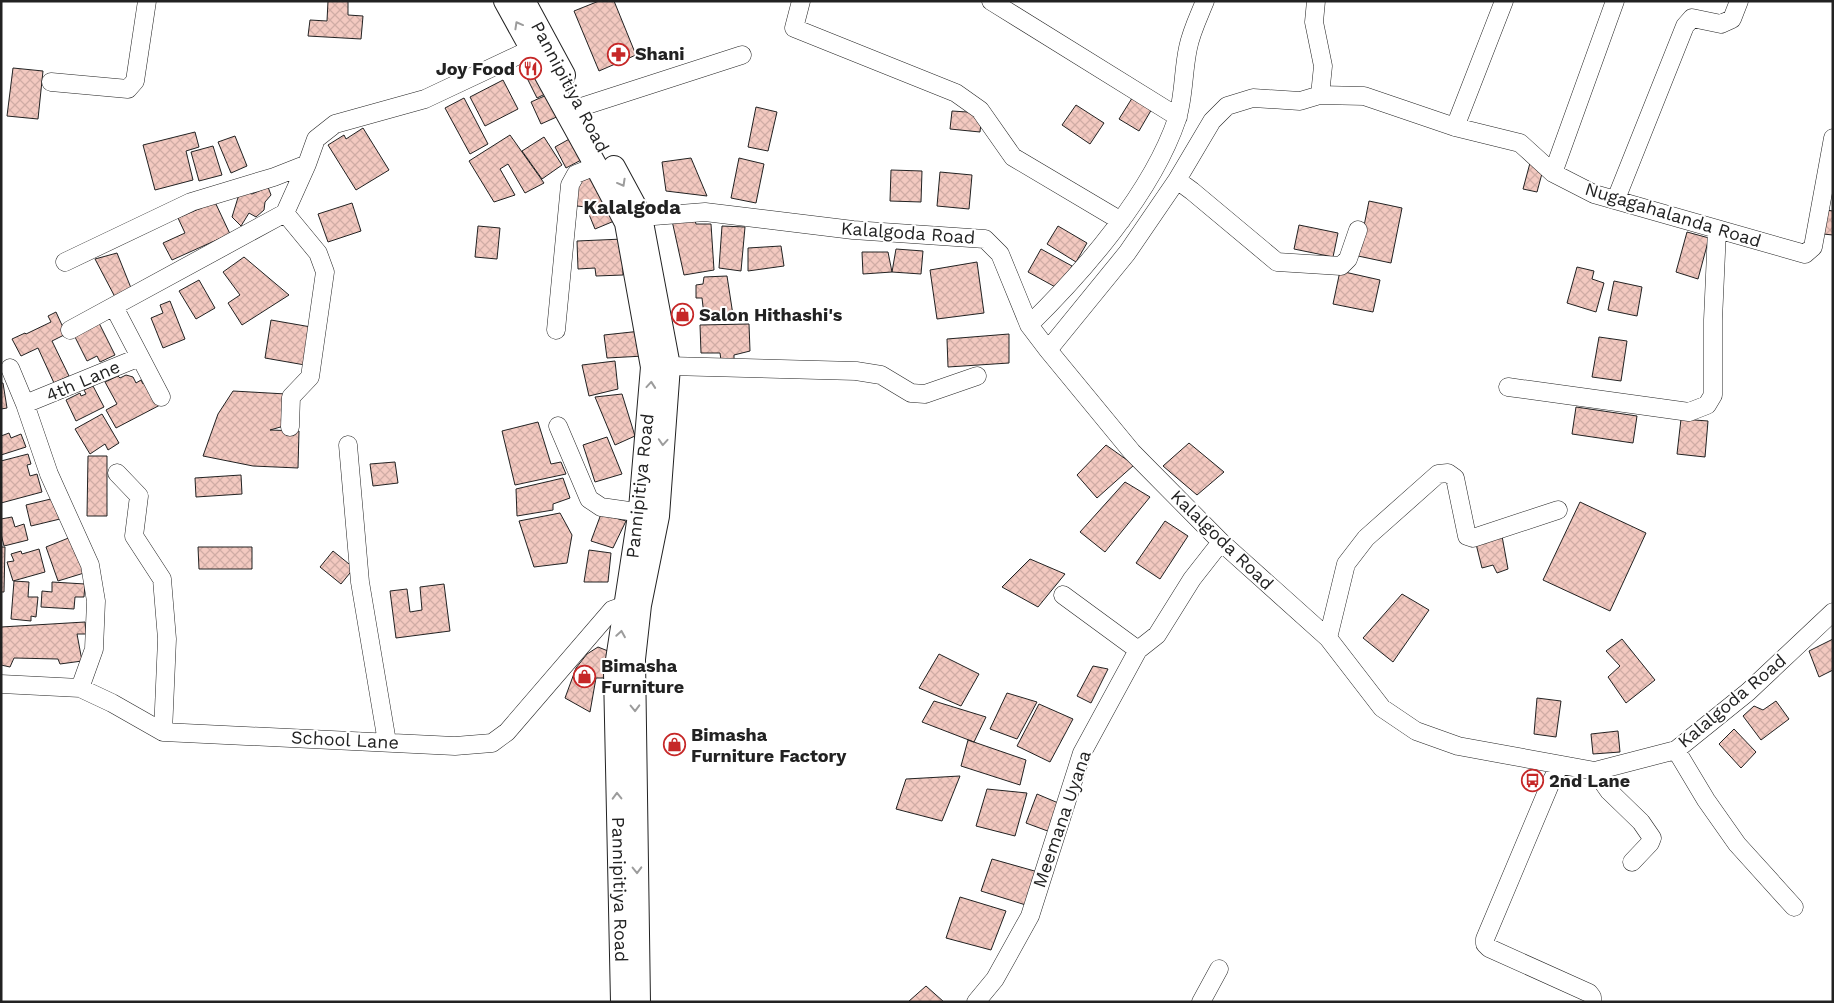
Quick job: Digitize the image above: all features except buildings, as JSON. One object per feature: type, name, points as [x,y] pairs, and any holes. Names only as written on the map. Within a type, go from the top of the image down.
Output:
[{"type":"main road","name":"Pannipitiya Road","points":[[505,1],[539,45],[580,107],[634,220],[669,366],[658,516],[615,673],[622,1002]]},
{"type":"main road","name":"Pannipitiya Road","points":[[524,1],[539,45],[596,166],[634,220],[652,367],[633,605],[639,1002]]},
{"type":"street","points":[[51,82],[128,89],[135,81],[146,1]]},
{"type":"street","points":[[801,1],[794,28],[956,93],[980,110],[1013,157],[1121,221]]},
{"type":"street","points":[[991,1],[1178,118]]},
{"type":"street","points":[[1029,326],[1060,295],[1121,221],[1161,159],[1178,118],[1188,46],[1205,1]]},
{"type":"street","points":[[1316,1],[1314,22],[1323,66],[1320,95]]},
{"type":"street","points":[[1455,126],[1504,1]]},
{"type":"street","points":[[1553,173],[1615,1]]},
{"type":"street","points":[[1616,199],[1685,26],[1692,18],[1721,24],[1732,19],[1739,1]]},
{"type":"street","points":[[70,330],[285,213],[316,139],[335,124],[425,100],[539,45]]},
{"type":"street","points":[[580,107],[742,55]]},
{"type":"street","name":"Nugagahalanda Road","points":[[1048,350],[1127,253],[1177,180],[1212,121],[1227,106],[1252,98],[1300,101],[1320,95],[1364,96],[1455,126],[1520,143],[1553,173],[1594,194],[1805,254],[1813,247],[1833,138]]},
{"type":"street","points":[[65,262],[191,202],[274,177],[307,164]]},
{"type":"street","points":[[556,330],[570,185],[576,174],[596,166]]},
{"type":"street","points":[[1177,180],[1277,262],[1341,266],[1348,259],[1358,230]]},
{"type":"street","name":"Kalalgoda Road","points":[[634,220],[705,212],[853,230],[985,238],[1000,254],[1029,326],[1132,452],[1221,542],[1328,638],[1382,708],[1416,731],[1458,746],[1596,770],[1676,750],[1748,692],[1833,612]]},
{"type":"street","points":[[285,213],[318,253],[325,272],[310,377],[291,397],[290,426]]},
{"type":"street","points":[[1508,386],[1689,412],[1707,405],[1713,395],[1713,320],[1717,230]]},
{"type":"street","points":[[114,307],[161,397]]},
{"type":"street","name":"4th Lane","points":[[25,404],[140,357]]},
{"type":"street","points":[[669,366],[856,371],[881,375],[911,393],[918,394],[925,394],[977,376]]},
{"type":"street","points":[[10,368],[25,404],[49,474],[90,565],[96,601],[94,649],[80,688]]},
{"type":"street","points":[[558,426],[589,499],[601,507],[629,511],[640,509]]},
{"type":"street","points":[[348,445],[360,582],[387,742]]},
{"type":"street","points":[[1328,638],[1346,564],[1366,538],[1438,474],[1448,472],[1455,478],[1467,536],[1473,538],[1558,510]]},
{"type":"street","points":[[117,473],[139,496],[134,536],[162,579],[167,638],[163,732]]},
{"type":"street","name":"Meemana Uyana","points":[[976,1002],[995,980],[1030,916],[1082,752],[1138,650],[1157,634],[1192,579],[1221,542]]},
{"type":"street","points":[[1063,595],[1138,650]]},
{"type":"street","name":"School Lane","points":[[1,684],[80,688],[112,703],[163,732],[455,746],[492,743],[507,732],[612,610],[633,605]]},
{"type":"street","points":[[1676,750],[1706,800],[1737,844],[1794,907]]},
{"type":"street","points":[[1560,765],[1551,782],[1489,930],[1485,944],[1489,948],[1589,993],[1592,1002]]},
{"type":"street","points":[[1596,770],[1609,791],[1641,822],[1652,838],[1650,843],[1632,862]]},
{"type":"street","points":[[1201,1002],[1219,970]]},
{"type":"place","name":"Shani","points":[[619,54]]},
{"type":"place","name":"Joy Food","points":[[531,69]]},
{"type":"place","name":"Salon Hithashi's","points":[[683,315]]},
{"type":"place","name":"Bimasha Furniture","points":[[585,676]]},
{"type":"place","name":"Bimasha Furniture Factory","points":[[675,745]]},
{"type":"place","name":"2nd Lane","points":[[1533,781]]},
{"type":"district","name":"Kalalgoda","points":[[632,207]]}]
